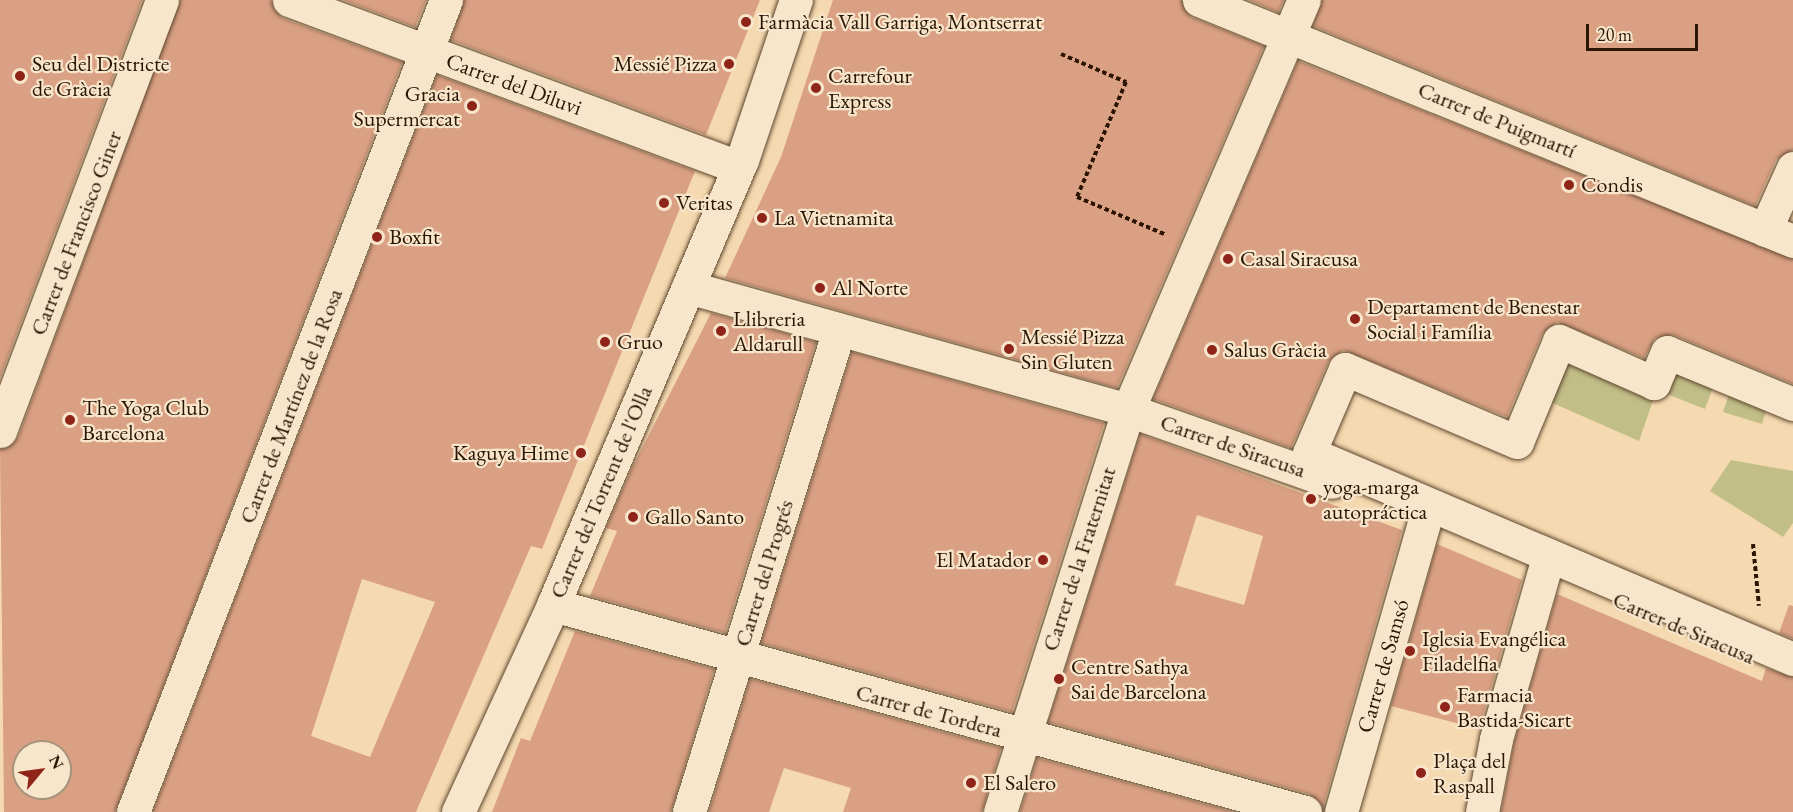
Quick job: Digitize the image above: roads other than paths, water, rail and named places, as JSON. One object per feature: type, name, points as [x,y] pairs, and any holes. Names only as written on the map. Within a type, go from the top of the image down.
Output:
[{"type":"street","name":"Carrer de Francisco Giner","points":[[0,431],[162,0]]},
{"type":"street","name":"Carrer del Diluvi","points":[[289,0],[738,167]]},
{"type":"street","name":"Carrer de Martínez de la Rosa","points":[[133,812],[429,52],[446,0]]},
{"type":"street","name":"Carrer del Torrent de l'Olla","points":[[458,812],[553,605],[738,167],[796,0]]},
{"type":"street","name":"Carrer de Puigmartí","points":[[1199,0],[1290,35],[1779,236]]},
{"type":"street","name":"Carrer de la Fraternitat","points":[[1000,812],[1022,736],[1128,410],[1304,0]]},
{"type":"street","points":[[1779,236],[1793,168]]},
{"type":"street","name":"Carrer de Siracusa","points":[[688,287],[838,333],[1128,410],[1425,519],[1793,674]]},
{"type":"street","name":"Carrer del Progrés","points":[[689,812],[838,333]]},
{"type":"street","points":[[1793,404],[1667,352],[1654,382],[1559,342],[1517,442],[1345,369],[1309,453],[1793,659]]},
{"type":"street","name":"Carrer de Samsó","points":[[1341,812],[1425,519]]},
{"type":"street","points":[[1482,812],[1496,739],[1545,568]]},
{"type":"street","name":"Carrer de Tordera","points":[[553,605],[737,660],[1305,812]]},
{"type":"place","name":"Farmàcia Vall Garriga, Montserrat","points":[[746,22]]},
{"type":"place","name":"Messié Pizza","points":[[729,64]]},
{"type":"place","name":"Seu del Districte de Gràcia","points":[[20,76]]},
{"type":"place","name":"Carrefour Express","points":[[816,88]]},
{"type":"place","name":"Gracia Supermercat","points":[[472,106]]},
{"type":"place","name":"Condis","points":[[1569,185]]},
{"type":"place","name":"Veritas","points":[[664,203]]},
{"type":"place","name":"La Vietnamita","points":[[762,218]]},
{"type":"place","name":"Boxfit","points":[[377,237]]},
{"type":"place","name":"Casal Siracusa","points":[[1228,259]]},
{"type":"place","name":"Al Norte","points":[[820,288]]},
{"type":"place","name":"Departament de Benestar Social i Família","points":[[1355,319]]},
{"type":"place","name":"Llibreria Aldarull","points":[[721,331]]},
{"type":"place","name":"Gruo","points":[[605,342]]},
{"type":"place","name":"Messié Pizza Sin Gluten","points":[[1009,349]]},
{"type":"place","name":"Salus Gràcia","points":[[1212,350]]},
{"type":"place","name":"The Yoga Club Barcelona","points":[[70,420]]},
{"type":"place","name":"Kaguya Hime","points":[[581,453]]},
{"type":"place","name":"yoga-marga autopráctica","points":[[1311,499]]},
{"type":"place","name":"Gallo Santo","points":[[633,517]]},
{"type":"place","name":"El Matador","points":[[1043,560]]},
{"type":"place","name":"Iglesia Evangélica Filadelfia","points":[[1410,651]]},
{"type":"place","name":"Centre Sathya Sai de Barcelona","points":[[1059,679]]},
{"type":"place","name":"Farmacia Bastida-Sicart","points":[[1445,707]]},
{"type":"place","name":"Plaça del Raspall","points":[[1421,773]]},
{"type":"place","name":"El Salero","points":[[971,783]]}]
